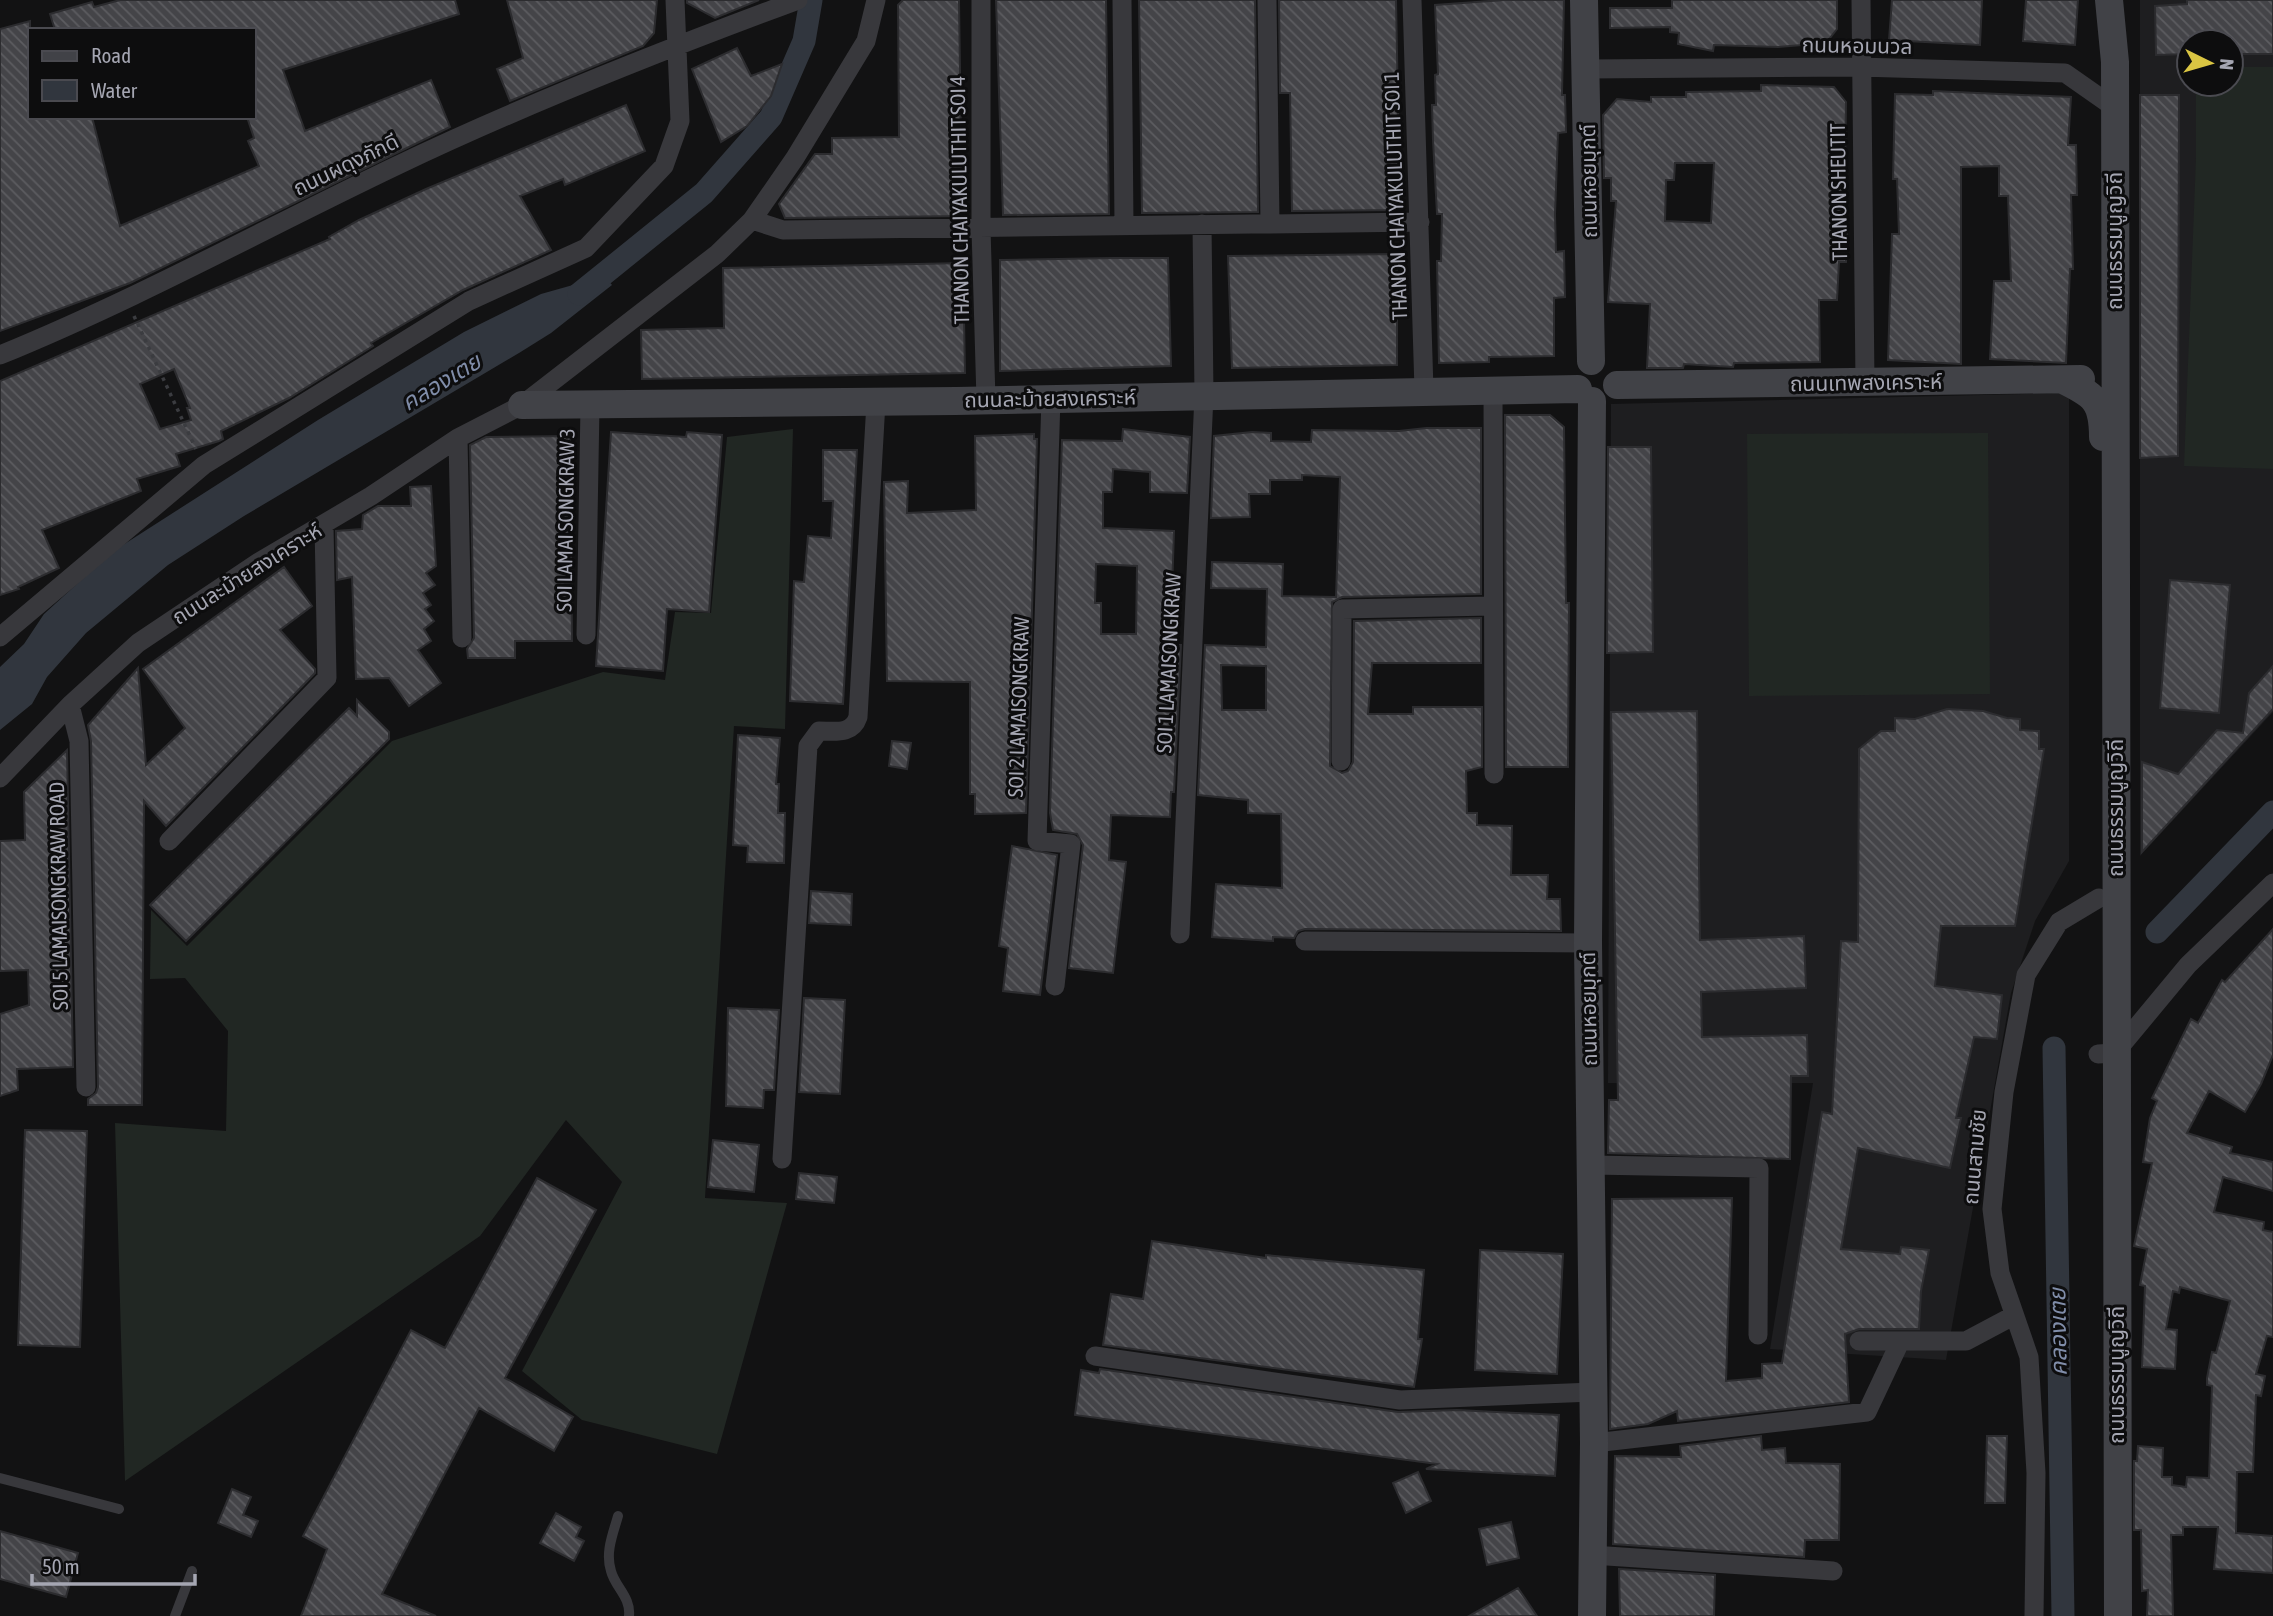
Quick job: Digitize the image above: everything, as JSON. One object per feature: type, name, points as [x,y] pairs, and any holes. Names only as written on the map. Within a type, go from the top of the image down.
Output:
[{"type":"street","points":[[0,636],[204,465],[469,301],[586,248],[664,166],[680,121],[675,0]]},
{"type":"street","name":"ถนนผดุงภักดี","points":[[0,355],[93,317],[399,164],[772,5],[797,0]]},
{"type":"street","name":"ถนนละม้ายสงเคราะห์","points":[[0,778],[70,705],[138,643],[259,562],[324,526],[458,438],[522,405],[718,254],[752,219],[795,158],[866,41],[876,0]]},
{"type":"street","name":"THANON CHAIYAKULUTHIT SOI 4","points":[[981,0],[981,228],[986,400]]},
{"type":"street","points":[[1122,0],[1124,226]]},
{"type":"street","points":[[1267,0],[1270,224]]},
{"type":"street","name":"THANON CHAIYAKULUTHIT SOI 1","points":[[1412,0],[1424,390]]},
{"type":"street","name":"ถนนหอยมุกต์","points":[[1584,0],[1591,361]]},
{"type":"street","name":"THANON SHEUTIT","points":[[1861,0],[1859,67],[1865,383]]},
{"type":"street","name":"ถนนธรรมนูญวิถี","points":[[2102,1616],[2115,377],[2115,62],[2109,0]]},
{"type":"street","name":"ถนนหอมนวล","points":[[1587,69],[1859,67],[2065,73],[2115,108]]},
{"type":"street","points":[[752,219],[783,230],[1420,222]]},
{"type":"street","name":"SOI 1 LAMAISONGKRAW","points":[[1180,934],[1204,395],[1202,224]]},
{"type":"street","points":[[1591,361],[1611,366],[1617,385],[1605,400],[1585,395],[1580,369],[1591,361]]},
{"type":"street","name":"ถนนเทพสงเคราะห์","points":[[1617,385],[2063,380],[2115,377]]},
{"type":"street","name":"ถนนธรรมนูญวิถี","points":[[2063,380],[2094,398],[2104,417],[2099,898],[2106,1054],[2118,1616]]},
{"type":"street","points":[[1493,389],[1494,774]]},
{"type":"street","name":"ถนนละม้ายสงเคราะห์","points":[[522,405],[590,407],[1493,389],[1585,395]]},
{"type":"street","name":"ถนนหอยมุกต์","points":[[1585,395],[1594,1443],[1592,1616]]},
{"type":"street","name":"SOI 2 LAMAISONGKRAW","points":[[1051,398],[1037,841],[1071,844],[1055,986]]},
{"type":"street","points":[[782,1159],[808,746],[819,731],[846,730],[856,724],[858,717],[876,402]]},
{"type":"street","name":"SOI LAMAI SONGKRAW 3","points":[[586,635],[590,407]]},
{"type":"street","points":[[458,438],[462,638]]},
{"type":"street","points":[[169,841],[327,678],[324,526]]},
{"type":"street","points":[[1341,761],[1342,609],[1492,606]]},
{"type":"street","name":"SOI 5 LAMAISONGKRAW ROAD","points":[[70,705],[79,741],[86,1087]]},
{"type":"street","points":[[2106,1054],[2188,965],[2273,883]]},
{"type":"street","name":"ถนนสามชัย","points":[[2034,1616],[2036,1473],[2029,1357],[2000,1273],[1992,1209],[2004,1092],[2025,975],[2059,922],[2099,898]]},
{"type":"street","points":[[1305,941],[1588,943]]},
{"type":"street","points":[[1591,1165],[1759,1168],[1758,1335]]},
{"type":"street","points":[[1859,1340],[1966,1341],[2013,1316]]},
{"type":"street","points":[[1594,1443],[1867,1412],[1900,1342]]},
{"type":"street","points":[[1095,1356],[1400,1400],[1593,1392]]},
{"type":"street","points":[[1592,1555],[1833,1572]]},
{"type":"lane","points":[[0,1478],[119,1509]]},
{"type":"lane","points":[[618,1516],[610,1546],[610,1567],[628,1601],[629,1616]]},
{"type":"lane","points":[[175,1616],[192,1571]]},
{"type":"path","points":[[125,299],[204,465]]},
{"type":"shaded area","points":[[2140,0],[2273,0],[2273,712],[2140,856]]},
{"type":"shaded area","points":[[2245,67],[2273,67],[2273,469],[2184,466],[2196,98],[2245,98]]},
{"type":"shaded area","points":[[2069,393],[2069,861],[2035,921],[2011,993],[1946,1360],[1770,1349],[1813,1083],[1608,1083],[1611,404]]},
{"type":"shaded area","points":[[793,429],[785,729],[734,726],[705,1198],[787,1203],[717,1454],[582,1420],[522,1371],[622,1182],[566,1120],[480,1236],[125,1481],[115,1123],[226,1131],[228,1031],[185,978],[150,979],[151,910],[187,946],[392,741],[603,672],[665,680],[675,612],[711,613],[727,437]]},
{"type":"shaded area","points":[[1988,433],[1990,694],[1749,696],[1747,434]]},
{"type":"water","points":[[599,269],[612,285],[551,333],[244,516],[168,565],[86,633],[47,677],[32,704],[0,730],[0,667],[24,644],[44,614],[112,552],[318,420],[464,332],[541,294],[580,283]]},
{"type":"building","points":[[120,0],[455,0],[459,14],[283,70],[305,131],[431,80],[450,127],[130,283],[0,331],[0,29],[30,21],[28,119],[93,119],[120,226],[259,166],[248,141],[254,138],[248,119],[256,119],[256,28],[54,28],[50,14],[92,2],[94,7]]},
{"type":"building","points":[[507,0],[657,0],[654,33],[643,46],[510,101],[497,69],[523,58]]},
{"type":"building","points":[[687,0],[759,0],[715,18],[687,3]]},
{"type":"building","points":[[903,0],[959,0],[962,216],[785,218],[779,204],[815,154],[832,154],[832,138],[899,137],[898,5]]},
{"type":"building","points":[[996,0],[1106,0],[1109,214],[1003,215]]},
{"type":"building","points":[[1139,0],[1255,0],[1258,212],[1142,213]]},
{"type":"building","points":[[1279,0],[1396,0],[1400,210],[1292,211],[1290,93],[1280,93]]},
{"type":"building","points":[[1504,0],[1564,0],[1562,95],[1565,95],[1566,132],[1558,133],[1555,214],[1556,252],[1564,251],[1565,297],[1554,298],[1554,356],[1489,357],[1489,362],[1439,363],[1437,261],[1441,261],[1442,214],[1437,214],[1433,140],[1432,105],[1436,105],[1435,75],[1438,74],[1435,5]]},
{"type":"building","points":[[1672,0],[1837,0],[1837,29],[1826,43],[1778,47],[1714,45],[1713,51],[1678,44],[1679,33],[1670,32],[1670,27],[1610,28],[1610,8],[1672,8]]},
{"type":"building","points":[[1892,0],[1982,0],[1980,45],[1889,40]]},
{"type":"building","points":[[2026,0],[2078,0],[2075,45],[2023,41]]},
{"type":"building","points":[[2187,0],[2273,0],[2273,54],[2245,54],[2245,28],[2175,28],[2175,54],[2156,55],[2155,6],[2187,4]]},
{"type":"building","points":[[737,48],[751,76],[782,64],[771,96],[747,126],[721,142],[692,69]]},
{"type":"building","points":[[1761,85],[1834,87],[1846,102],[1846,262],[1839,262],[1837,300],[1819,300],[1820,362],[1734,363],[1733,367],[1684,364],[1683,368],[1647,368],[1650,304],[1608,302],[1616,201],[1611,201],[1611,178],[1604,178],[1603,115],[1617,99],[1651,102],[1651,97],[1686,97],[1686,92],[1761,91]],"holes":[[[1675,163],[1714,163],[1711,223],[1665,221],[1666,180],[1674,180]]]},
{"type":"building","points":[[1933,91],[2071,97],[2068,145],[2076,145],[2077,195],[2071,195],[2073,269],[2070,269],[2066,363],[1990,359],[1994,281],[2011,281],[2008,196],[1999,196],[1999,166],[1961,167],[1961,364],[1888,360],[1892,234],[1899,234],[1897,179],[1893,179],[1895,94],[1933,95]]},
{"type":"building","points":[[2140,95],[2175,95],[2175,98],[2179,98],[2178,456],[2140,458]]},
{"type":"building","points":[[626,105],[645,151],[565,185],[563,179],[520,196],[551,250],[463,290],[371,343],[373,346],[289,398],[221,431],[223,439],[176,454],[180,466],[137,479],[141,491],[42,530],[59,568],[18,587],[19,589],[0,595],[0,381],[330,239],[329,237],[359,220]],"holes":[[[174,369],[190,408],[187,408],[191,420],[160,429],[140,384]]]},
{"type":"building","points":[[1397,254],[1397,365],[1232,368],[1228,256]]},
{"type":"building","points":[[1168,258],[1171,366],[1000,371],[1000,260]]},
{"type":"building","points":[[963,263],[965,373],[642,379],[641,330],[724,328],[723,268]]},
{"type":"building","points":[[1505,415],[1550,415],[1564,427],[1566,603],[1569,603],[1568,767],[1506,767]]},
{"type":"building","points":[[1481,428],[1481,594],[1342,597],[1332,602],[1330,766],[1342,773],[1348,771],[1353,762],[1354,621],[1481,618],[1481,663],[1372,663],[1368,714],[1413,714],[1413,707],[1482,707],[1482,767],[1466,771],[1467,813],[1477,813],[1477,825],[1512,826],[1511,875],[1548,875],[1547,899],[1560,899],[1561,931],[1305,929],[1298,931],[1294,938],[1273,937],[1273,941],[1212,937],[1216,884],[1282,888],[1281,814],[1248,813],[1248,800],[1198,795],[1205,645],[1266,647],[1267,589],[1211,588],[1212,562],[1283,564],[1282,596],[1336,597],[1340,477],[1302,475],[1302,480],[1270,480],[1270,494],[1249,494],[1250,517],[1211,518],[1214,436],[1271,433],[1271,441],[1311,442],[1312,430]],"holes":[[[1221,665],[1266,666],[1266,710],[1222,710]]]},
{"type":"building","points":[[1123,429],[1190,437],[1187,493],[1150,492],[1150,472],[1113,469],[1112,492],[1103,492],[1103,528],[1174,531],[1172,591],[1176,591],[1175,645],[1181,645],[1174,792],[1171,792],[1170,817],[1111,815],[1109,860],[1126,862],[1113,973],[1069,968],[1083,845],[1077,834],[1053,830],[1050,813],[1062,440],[1122,441]],"holes":[[[1096,564],[1137,566],[1136,634],[1101,634],[1101,603],[1095,603]]]},
{"type":"building","points":[[611,432],[686,437],[687,432],[722,435],[709,612],[667,609],[663,671],[596,666]]},
{"type":"building","points":[[1034,434],[1034,439],[1037,439],[1026,813],[975,814],[975,794],[970,794],[970,682],[887,681],[884,482],[908,481],[907,513],[976,510],[975,436]]},
{"type":"building","points":[[570,436],[572,641],[515,641],[515,658],[468,658],[467,649],[474,638],[470,445],[486,437]]},
{"type":"building","points":[[1608,447],[1651,447],[1653,652],[1607,653]]},
{"type":"building","points":[[823,450],[857,450],[843,704],[790,701],[794,581],[804,582],[808,536],[831,538],[833,501],[823,501]]},
{"type":"building","points":[[431,486],[436,566],[426,573],[435,585],[423,593],[431,605],[425,609],[434,621],[424,629],[431,641],[418,650],[441,683],[409,706],[389,678],[356,679],[352,577],[337,580],[336,531],[362,529],[363,515],[378,506],[411,506],[410,487]]},
{"type":"building","points":[[284,567],[312,606],[280,630],[315,669],[315,673],[166,826],[144,801],[142,1105],[88,1105],[88,1099],[96,1093],[98,1087],[91,741],[88,725],[138,668],[146,765],[185,728],[143,669]]},
{"type":"building","points":[[2170,580],[2230,585],[2219,713],[2160,708]]},
{"type":"building","points":[[2273,666],[2273,709],[2142,852],[2142,762],[2178,774],[2217,730],[2243,733],[2249,693]]},
{"type":"building","points":[[357,700],[389,732],[389,739],[186,941],[150,905],[349,708],[357,716]]},
{"type":"building","points":[[1947,709],[1983,711],[2020,719],[2020,730],[2039,731],[2039,749],[2044,749],[2015,926],[1941,926],[1935,986],[2002,995],[1997,1039],[1974,1037],[1956,1118],[1961,1118],[1950,1168],[1858,1148],[1841,1249],[1900,1254],[1901,1247],[1929,1250],[1921,1291],[1919,1329],[1859,1329],[1845,1334],[1849,1402],[1678,1421],[1677,1411],[1648,1424],[1610,1429],[1612,1199],[1732,1198],[1726,1381],[1762,1378],[1762,1364],[1782,1363],[1822,1112],[1832,1114],[1841,941],[1858,942],[1859,749],[1881,731],[1895,731],[1895,718],[1915,719]]},
{"type":"building","points":[[1697,711],[1700,940],[1804,936],[1806,988],[1701,992],[1702,1037],[1807,1035],[1808,1076],[1791,1076],[1790,1159],[1608,1153],[1609,1100],[1618,1100],[1611,712]]},
{"type":"building","points":[[738,735],[780,738],[776,784],[779,784],[778,813],[785,813],[784,863],[747,862],[748,846],[733,845]]},
{"type":"building","points":[[892,741],[911,743],[907,769],[889,766]]},
{"type":"building","points":[[67,750],[73,1067],[17,1069],[18,1090],[0,1096],[0,1014],[29,1005],[28,970],[0,971],[0,841],[25,840],[24,792]]},
{"type":"building","points":[[1012,846],[1057,855],[1040,995],[1003,991],[1008,948],[999,946]]},
{"type":"building","points":[[811,891],[852,894],[851,925],[809,923]]},
{"type":"building","points":[[2273,929],[2273,1055],[2261,1084],[2245,1112],[2209,1091],[2187,1133],[2232,1147],[2230,1153],[2273,1162],[2273,1191],[2223,1177],[2214,1212],[2264,1222],[2263,1230],[2273,1232],[2273,1337],[2267,1336],[2256,1374],[2265,1376],[2261,1396],[2256,1395],[2253,1472],[2237,1472],[2236,1533],[2273,1536],[2273,1573],[2214,1569],[2218,1527],[2183,1527],[2183,1535],[2171,1535],[2173,1616],[2147,1616],[2148,1590],[2142,1591],[2141,1530],[2134,1530],[2134,1461],[2137,1461],[2138,1446],[2163,1448],[2162,1477],[2172,1477],[2172,1485],[2186,1487],[2187,1477],[2209,1478],[2212,1386],[2207,1385],[2207,1378],[2212,1352],[2216,1353],[2230,1301],[2180,1287],[2179,1293],[2173,1291],[2166,1329],[2177,1330],[2175,1369],[2142,1367],[2145,1286],[2140,1285],[2147,1249],[2134,1246],[2152,1163],[2143,1162],[2150,1118],[2157,1101],[2152,1098],[2191,1019],[2198,1023],[2222,980],[2225,982]]},
{"type":"building","points":[[804,998],[845,1000],[840,1094],[799,1092]]},
{"type":"building","points":[[728,1008],[779,1010],[774,1090],[764,1090],[763,1108],[726,1106]]},
{"type":"building","points":[[25,1130],[87,1131],[80,1347],[18,1345]]},
{"type":"building","points":[[713,1140],[759,1145],[754,1192],[708,1187]]},
{"type":"building","points":[[799,1173],[837,1177],[834,1203],[796,1199]]},
{"type":"building","points":[[537,1178],[596,1210],[505,1378],[573,1417],[554,1451],[479,1408],[382,1594],[436,1616],[301,1616],[327,1549],[303,1536],[411,1330],[445,1348]]},
{"type":"building","points":[[1152,1241],[1266,1258],[1266,1255],[1424,1270],[1418,1339],[1422,1339],[1414,1387],[1103,1345],[1111,1294],[1143,1299]]},
{"type":"building","points":[[1480,1250],[1563,1254],[1557,1374],[1475,1370]]},
{"type":"building","points":[[1100,1369],[1398,1412],[1457,1410],[1559,1415],[1555,1476],[1426,1469],[1437,1464],[1075,1415],[1081,1370],[1099,1373]]},
{"type":"building","points":[[1761,1436],[1762,1450],[1785,1448],[1786,1463],[1840,1464],[1839,1540],[1805,1540],[1804,1557],[1613,1544],[1615,1456],[1681,1457],[1680,1446]]},
{"type":"building","points":[[1987,1436],[2007,1436],[2005,1503],[1985,1503]]},
{"type":"building","points":[[1418,1472],[1431,1501],[1406,1513],[1393,1483]]},
{"type":"building","points":[[232,1489],[251,1497],[243,1515],[258,1521],[251,1537],[218,1523]]},
{"type":"building","points":[[556,1513],[581,1527],[576,1537],[584,1541],[574,1561],[540,1543]]},
{"type":"building","points":[[1511,1522],[1519,1558],[1487,1565],[1479,1529]]},
{"type":"building","points":[[0,1531],[78,1553],[66,1597],[0,1579]]},
{"type":"building","points":[[1619,1569],[1715,1575],[1714,1616],[1620,1616]]},
{"type":"building","points":[[1518,1588],[1537,1616],[1469,1616]]},
{"type":"waterway","name":"คลองเตย","points":[[579,294],[704,193],[771,117],[804,41],[811,0]]},
{"type":"waterway","name":"คลองเตย","points":[[2157,932],[2273,812]]},
{"type":"waterway","name":"คลองเตย","points":[[2054,1048],[2063,1616]]}]
